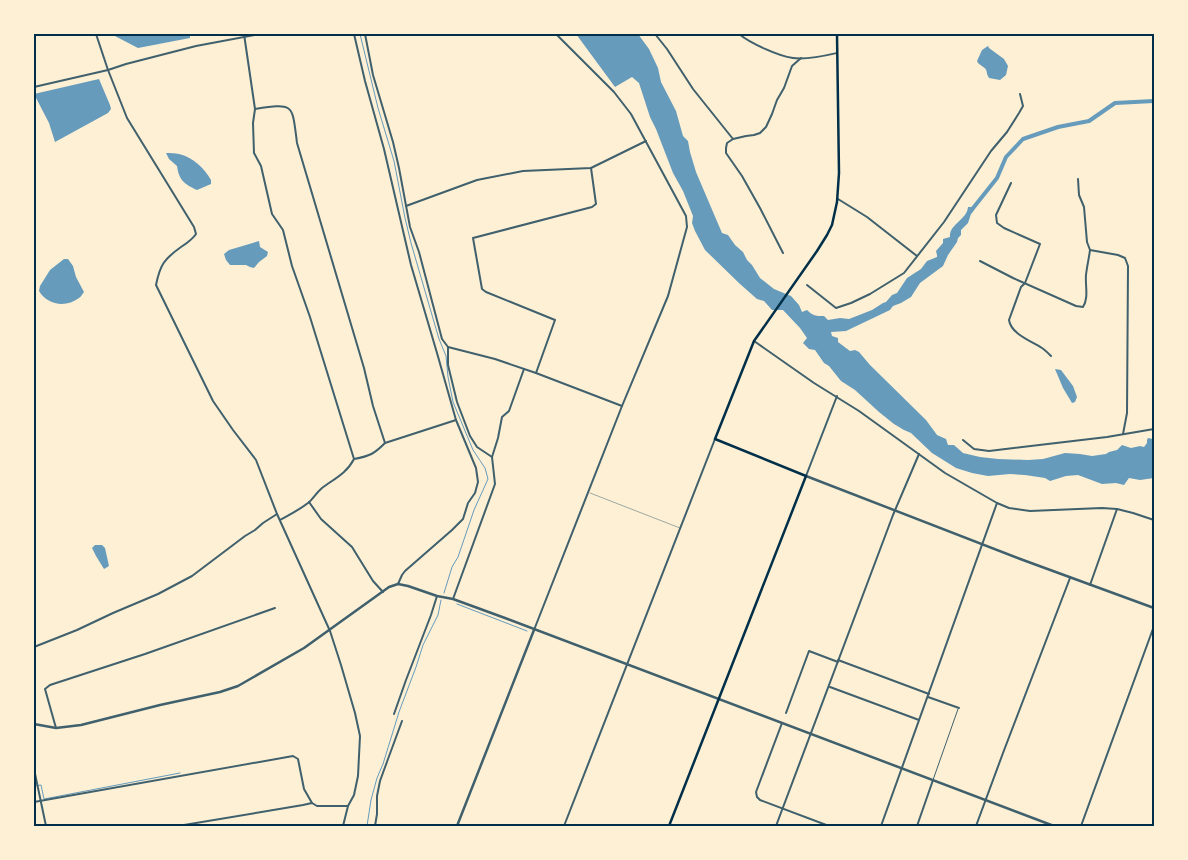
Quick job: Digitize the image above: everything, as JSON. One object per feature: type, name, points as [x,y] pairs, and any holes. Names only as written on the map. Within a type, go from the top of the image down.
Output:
[{"type":"main road","points":[[669,826],[806,476],[715,439],[754,341],[827,236],[836,212],[839,165],[837,34]]},
{"type":"street","points":[[96,34],[127,118],[194,227],[196,234],[193,239],[167,258],[161,266],[156,285],[214,401],[256,460],[280,520],[330,631],[342,665],[360,736],[358,776],[354,795],[348,806],[343,826]]},
{"type":"street","points":[[244,34],[255,109],[253,123],[254,153],[260,166],[272,214],[283,230],[292,266],[310,317],[354,459],[351,466],[320,490],[309,502],[280,520]]},
{"type":"street","points":[[34,87],[108,70],[196,46],[260,34]]},
{"type":"street","points":[[354,34],[412,265],[456,420],[476,468],[478,482],[463,519],[405,571],[398,584]]},
{"type":"street","points":[[365,34],[373,76],[399,168],[410,227],[420,252],[442,339],[448,347],[448,365],[457,402],[470,436],[477,447],[492,457]]},
{"type":"street","points":[[457,826],[622,406],[668,296],[687,227],[686,216],[631,114],[614,92],[556,34]]},
{"type":"street","points":[[655,34],[693,89],[733,139]]},
{"type":"street","points":[[739,34],[748,41],[791,58],[837,53]]},
{"type":"street","points":[[783,253],[756,200],[726,153],[726,148],[727,143],[733,139],[760,133],[766,127],[792,66],[802,58]]},
{"type":"street","points":[[807,285],[836,308],[870,294],[904,273],[944,222],[991,151],[1008,132],[1023,106],[1020,94]]},
{"type":"street","points":[[255,109],[280,105],[288,107],[293,114],[297,143],[359,351],[373,406],[386,443]]},
{"type":"street","points":[[406,206],[477,180],[504,174],[523,171],[591,168],[646,142]]},
{"type":"street","points":[[536,373],[555,320],[482,289],[473,238],[592,207],[596,204],[591,168]]},
{"type":"street","points":[[980,261],[1013,278],[1076,306],[1083,307],[1086,300],[1086,275],[1090,250],[1087,242],[1084,207],[1078,195],[1078,179]]},
{"type":"street","points":[[1011,183],[996,215],[997,223],[1040,244],[1009,320],[1015,331],[1044,349],[1051,356]]},
{"type":"street","points":[[837,198],[867,217],[917,256]]},
{"type":"street","points":[[1090,250],[1118,255],[1125,258],[1128,266],[1127,413],[1123,434]]},
{"type":"street","points":[[754,341],[837,396],[945,473],[997,504],[1030,511],[1117,509],[1154,520]]},
{"type":"street","points":[[448,347],[496,359],[622,406]]},
{"type":"street","points":[[453,599],[495,484],[492,457],[502,417],[509,411],[524,369]]},
{"type":"street","points":[[837,396],[806,476],[1070,578],[1154,608]]},
{"type":"street","points":[[354,459],[368,456],[386,443],[456,420]]},
{"type":"street","points":[[963,440],[974,449],[989,451],[1106,438],[1154,429]]},
{"type":"street","points":[[564,826],[715,439]]},
{"type":"street","points":[[776,826],[895,510],[919,454]]},
{"type":"street","points":[[309,502],[321,519],[352,547],[383,592]]},
{"type":"street","points":[[880,826],[997,504]]},
{"type":"street","points":[[1090,585],[1117,509]]},
{"type":"street","points":[[34,647],[158,594],[192,576],[278,514]]},
{"type":"street","points":[[976,826],[1070,578]]},
{"type":"street","points":[[34,724],[56,728],[81,725],[238,686],[304,648],[389,587],[398,584],[453,599],[1054,826]]},
{"type":"street","points":[[394,714],[437,596]]},
{"type":"street","points":[[56,728],[45,689],[50,685],[154,651],[275,608]]},
{"type":"street","points":[[1080,826],[1154,626]]},
{"type":"street","points":[[786,713],[809,651],[959,708],[917,826]]},
{"type":"street","points":[[828,687],[919,720]]},
{"type":"street","points":[[374,826],[380,781],[402,721]]},
{"type":"street","points":[[782,723],[756,792],[757,797],[760,800],[829,826]]},
{"type":"street","points":[[34,802],[293,756],[298,760],[304,789],[312,803],[317,806],[348,806]]},
{"type":"street","points":[[34,769],[46,826]]},
{"type":"street","points":[[178,826],[312,803]]},
{"type":"lane","points":[[588,492],[681,528]]},
{"type":"water","points":[[111,34],[190,34],[190,38],[138,48]]},
{"type":"water","points":[[576,34],[638,34],[649,49],[658,68],[661,82],[676,111],[683,136],[688,141],[696,172],[722,233],[728,235],[743,252],[760,278],[774,289],[791,296],[802,312],[807,310],[815,315],[824,316],[828,320],[849,319],[886,302],[892,295],[897,293],[907,278],[921,269],[927,261],[937,257],[936,251],[943,243],[943,239],[950,237],[952,229],[965,215],[968,207],[971,207],[974,210],[968,223],[961,230],[961,235],[943,266],[920,283],[911,297],[893,306],[890,310],[846,331],[831,332],[832,336],[838,338],[838,342],[850,351],[855,350],[859,352],[926,420],[937,435],[946,439],[948,445],[954,445],[963,453],[998,459],[1028,460],[1043,459],[1065,453],[1092,456],[1117,450],[1122,445],[1131,448],[1144,447],[1148,438],[1153,439],[1154,437],[1154,478],[1140,480],[1129,478],[1124,485],[1116,483],[1102,484],[1078,475],[1066,476],[1050,481],[1045,478],[1025,475],[988,476],[972,473],[956,468],[932,453],[911,433],[894,424],[855,390],[841,381],[815,350],[809,349],[803,343],[807,338],[783,310],[772,310],[764,301],[757,299],[705,250],[695,231],[692,223],[693,216],[650,117],[639,83],[632,77],[615,87]]},
{"type":"water","points":[[988,46],[1004,59],[1008,66],[1006,75],[1000,80],[989,78],[985,68],[977,61],[982,50]]},
{"type":"water","points":[[99,79],[111,109],[108,113],[55,142],[49,123],[34,94]]},
{"type":"water","points":[[166,153],[184,155],[193,160],[211,180],[211,184],[197,190],[189,186],[183,181],[177,166],[169,159]]},
{"type":"water","points":[[259,241],[260,247],[268,252],[267,256],[254,268],[246,265],[230,265],[226,260],[224,254],[229,250]]},
{"type":"water","points":[[64,259],[68,259],[73,266],[76,277],[84,292],[80,298],[74,301],[57,304],[42,296],[39,291],[50,270]]},
{"type":"water","points":[[1055,369],[1061,370],[1073,386],[1077,397],[1075,402],[1072,403]]},
{"type":"water","points":[[95,545],[102,545],[105,548],[109,566],[104,569],[92,548]]},
{"type":"waterway","points":[[360,34],[378,108],[394,161],[411,243],[439,339],[446,356],[453,402],[473,450],[485,468],[488,479],[474,510],[444,593]]},
{"type":"waterway","points":[[970,212],[997,178],[1006,157],[1023,139],[1058,127],[1089,121],[1115,103],[1154,101]]},
{"type":"waterway","points":[[367,826],[377,778],[423,645],[438,615],[441,600]]},
{"type":"waterway","points":[[457,604],[527,631]]},
{"type":"waterway","points":[[34,786],[41,785],[44,799],[180,773]]}]
